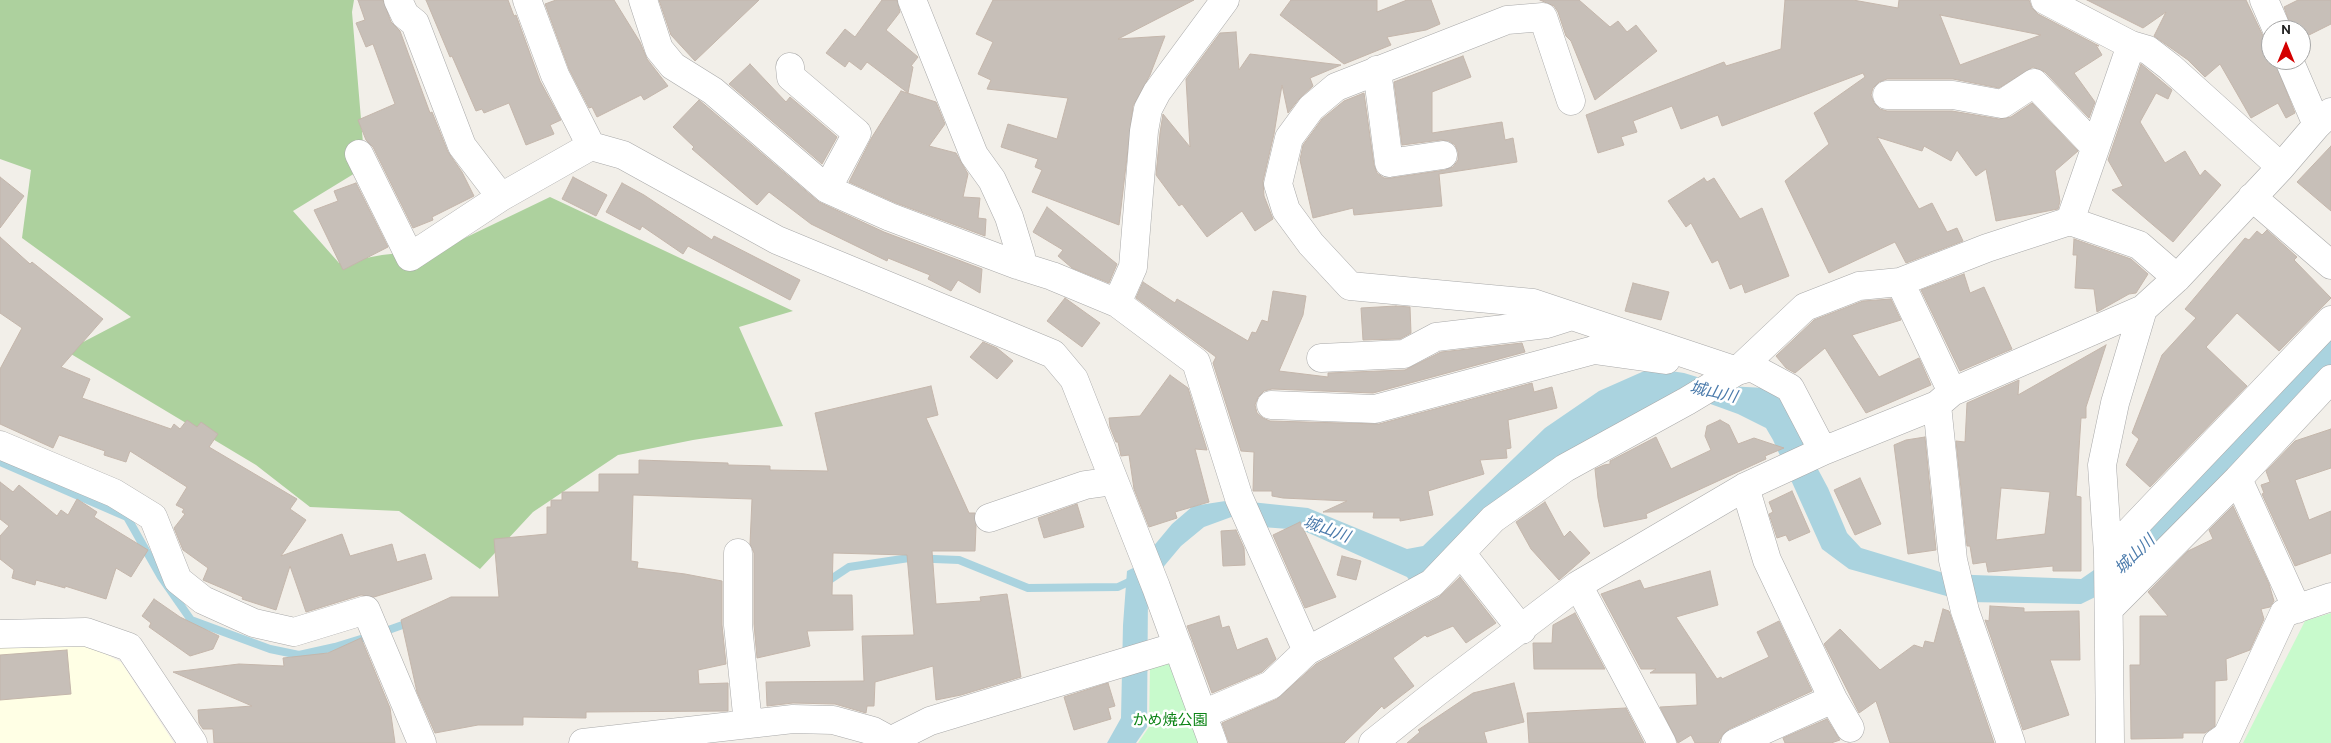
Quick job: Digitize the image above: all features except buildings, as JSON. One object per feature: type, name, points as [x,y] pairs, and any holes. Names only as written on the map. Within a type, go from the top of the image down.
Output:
[{"type":"street","points":[[398,0],[405,15],[415,23],[462,146],[501,197]]},
{"type":"street","points":[[527,0],[555,76],[591,146]]},
{"type":"street","points":[[643,0],[659,49],[673,66],[712,91],[827,189],[890,217],[1017,265],[1052,276],[1117,303],[1196,362],[1239,498],[1307,651]]},
{"type":"street","points":[[912,0],[974,155],[992,180],[1009,217],[1020,256],[1017,265]]},
{"type":"street","points":[[1117,303],[1133,267],[1144,131],[1148,109],[1157,92],[1225,0]]},
{"type":"street","points":[[2045,0],[2131,44],[2148,50],[2170,67],[2281,168]]},
{"type":"street","points":[[2264,0],[2273,20]]},
{"type":"street","points":[[1571,101],[1543,17],[1507,20],[1336,87],[1311,108],[1289,138],[1278,184],[1286,210],[1311,244],[1350,286],[1533,303],[1728,376]]},
{"type":"street","points":[[2070,221],[2131,44]]},
{"type":"street","points":[[790,68],[791,77],[857,133],[827,189]]},
{"type":"street","points":[[1377,70],[1389,163],[1443,155]]},
{"type":"street","points":[[1373,743],[1437,692],[1522,630],[1578,586],[1745,487],[2142,310],[2177,278],[2281,168],[2324,119],[2295,70]]},
{"type":"street","points":[[1887,95],[1953,95],[2002,104],[2034,83],[2095,147]]},
{"type":"street","points":[[359,154],[410,257],[501,197],[591,146],[623,155],[777,240],[1053,354],[1074,379],[1156,587],[1167,649],[1203,714],[1213,743]]},
{"type":"street","points":[[2252,197],[2331,264]]},
{"type":"street","points":[[1728,376],[1805,307],[1858,286],[1900,282],[1987,248],[2070,221],[2139,246],[2177,278]]},
{"type":"street","points":[[1900,282],[1944,398],[1953,560],[1965,611],[2011,743]]},
{"type":"street","points":[[2110,743],[2108,554],[2102,465],[2115,403],[2142,310]]},
{"type":"street","points":[[1321,358],[1404,354],[1436,337],[1547,324],[1572,316]]},
{"type":"street","points":[[2108,554],[2331,320]]},
{"type":"street","points":[[1271,405],[1375,409],[1594,350],[1728,376]]},
{"type":"street","points":[[1203,714],[1271,685],[1307,651],[1432,583],[1493,519],[1565,468],[1687,401],[1728,376],[1751,367],[1790,388],[1823,452]]},
{"type":"street","points":[[2109,609],[2238,479],[2331,379]]},
{"type":"street","points":[[0,445],[114,493],[153,517],[178,580],[203,600],[254,623],[294,632],[366,610],[422,743]]},
{"type":"street","points":[[2238,479],[2297,609]]},
{"type":"street","points":[[989,518],[1085,485],[1114,481]]},
{"type":"street","points":[[1745,487],[1767,560],[1833,699],[1850,728]]},
{"type":"street","points":[[738,553],[738,625],[748,724]]},
{"type":"street","points":[[1461,553],[1522,630]]},
{"type":"street","points":[[1578,586],[1662,743]]},
{"type":"street","points":[[2217,743],[2227,736],[2284,613],[2331,597]]},
{"type":"street","points":[[0,634],[86,632],[129,647],[193,743]]},
{"type":"street","points":[[583,743],[793,719],[833,720],[873,731],[894,742],[930,721],[1167,649]]},
{"type":"street","points":[[1735,743],[1833,699]]},
{"type":"shaded area","points":[[0,645],[88,645],[121,662],[174,743],[0,743]]},
{"type":"green space","points":[[0,0],[354,0],[352,12],[365,167],[293,211],[339,263],[382,255],[444,248],[550,197],[793,311],[739,327],[783,426],[693,440],[618,455],[533,512],[480,569],[399,511],[310,507],[256,465],[66,351],[131,317],[22,238],[31,170],[0,159]]},
{"type":"green space","points":[[2331,613],[2331,743],[2243,743],[2305,621]]},
{"type":"green space","name":"かめ焼公園","points":[[1169,658],[1200,743],[1138,743],[1149,727],[1150,665]]},
{"type":"water","name":"城山川","points":[[2331,332],[2331,370],[2126,582],[2081,604],[1968,602],[1849,569],[1822,549],[1766,428],[1738,414],[1683,394],[1413,585],[1407,577],[1302,530],[1262,527],[1234,516],[1204,527],[1181,546],[1160,571],[1148,591],[1147,727],[1136,743],[1107,743],[1121,718],[1123,625],[1127,571],[1137,566],[1172,524],[1193,506],[1232,500],[1308,508],[1407,549],[1423,546],[1545,428],[1599,391],[1651,368],[1684,373],[1727,386],[1765,388],[1781,400],[1828,488],[1847,533],[1861,548],[1947,574],[2081,579],[2120,552]]},
{"type":"waterway","points":[[0,462],[127,517],[161,577],[191,620],[270,649],[299,655],[364,638]]},
{"type":"waterway","points":[[825,583],[849,567],[909,558],[959,560],[1028,588],[1118,587],[1135,579]]},
{"type":"waterway","points":[[380,633],[411,622]]}]
